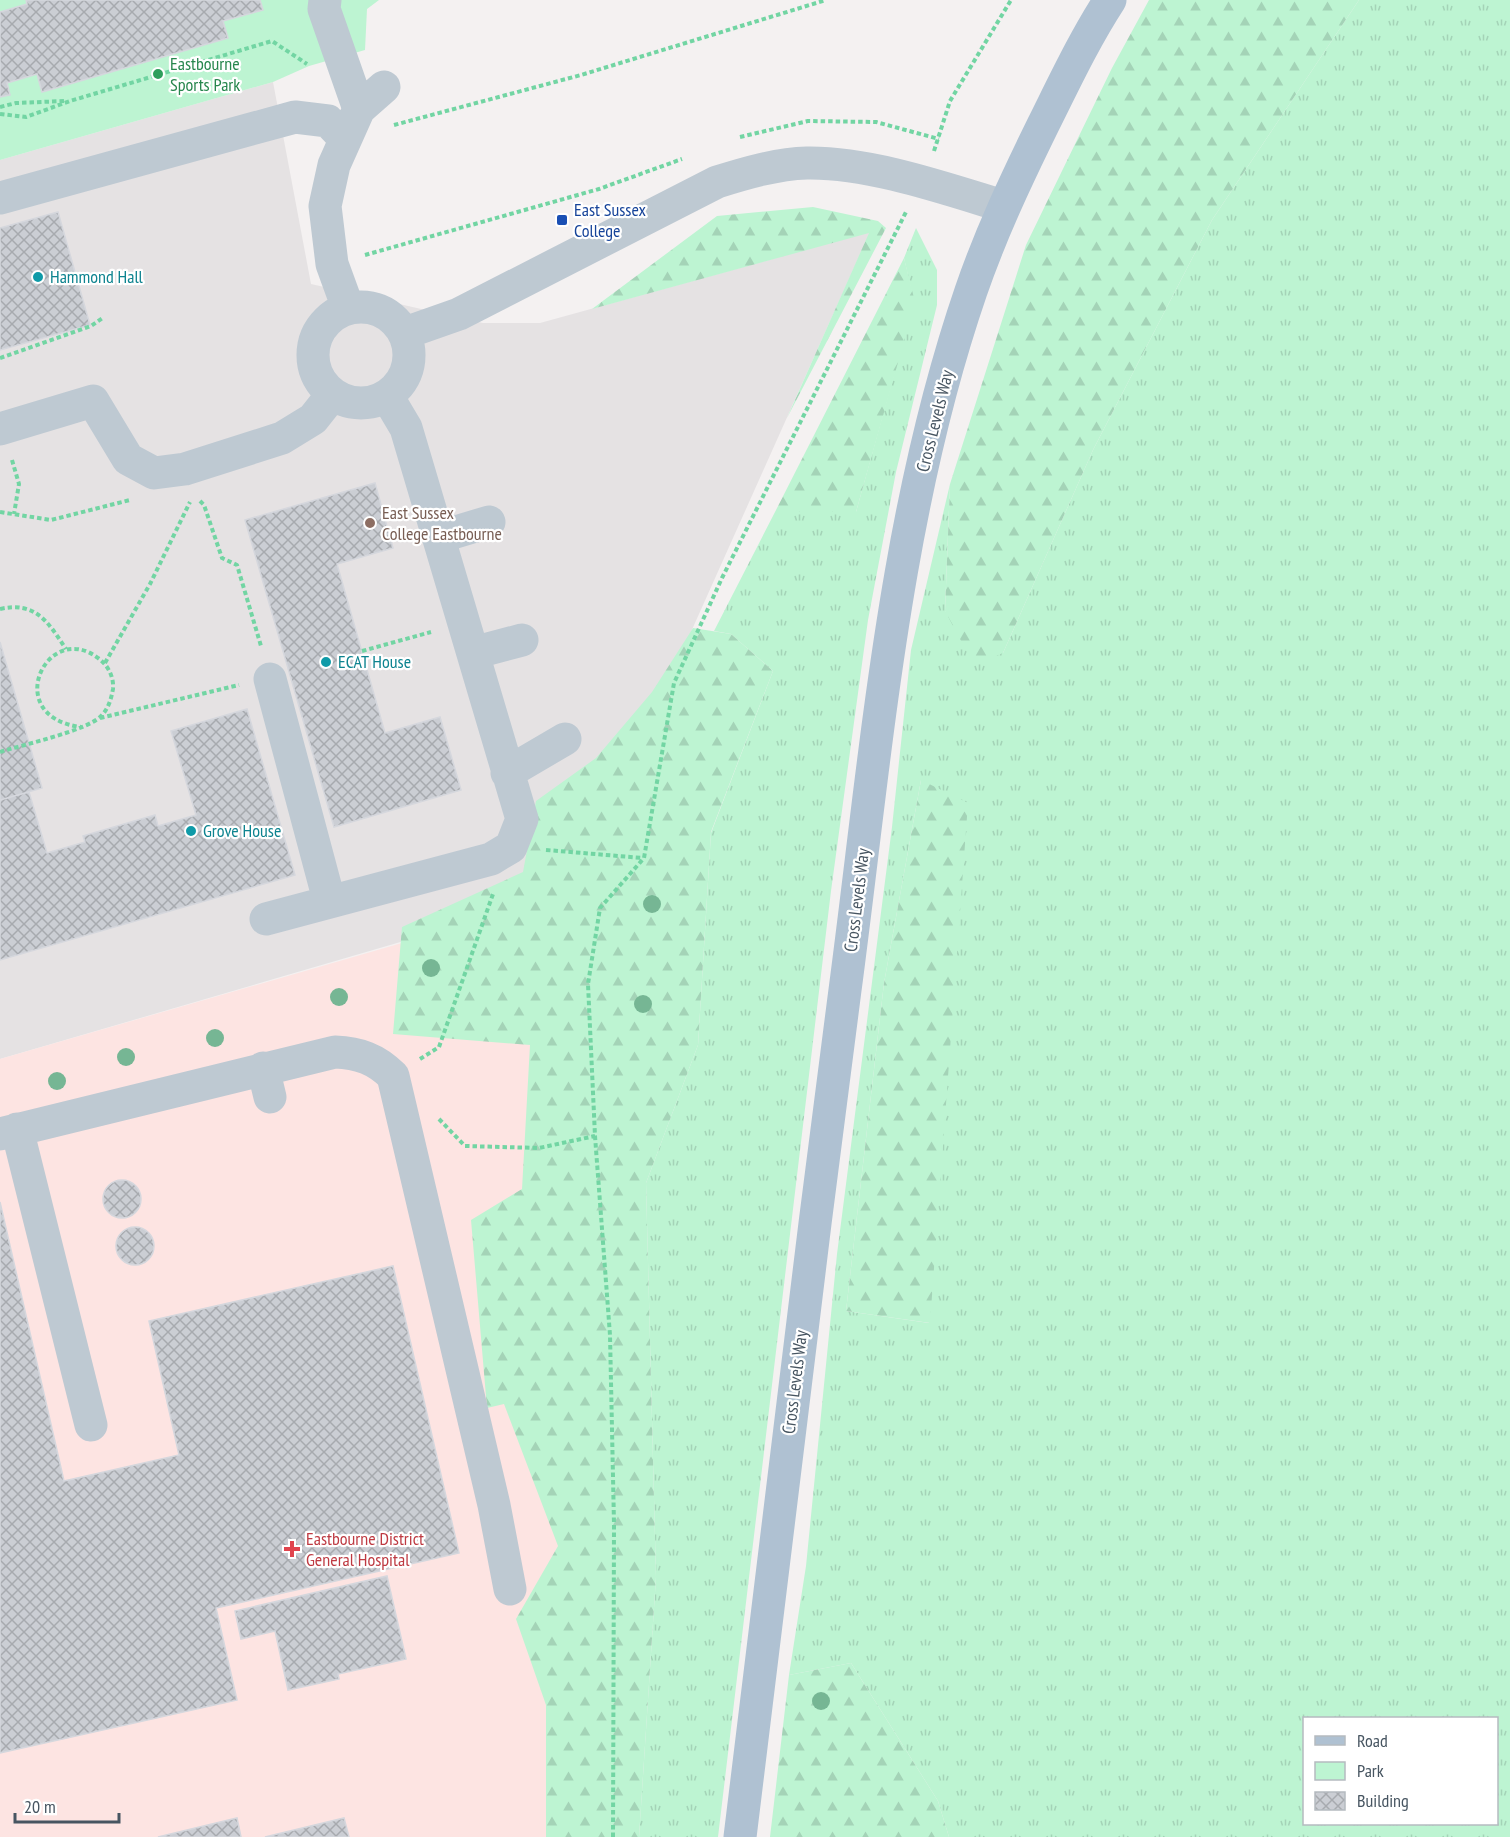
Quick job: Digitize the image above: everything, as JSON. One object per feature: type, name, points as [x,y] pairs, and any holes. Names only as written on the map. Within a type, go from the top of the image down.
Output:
[{"type":"main road","name":"Cross Levels Way","points":[[740,1837],[802,1323],[876,748],[901,576],[928,440],[971,291],[1003,206],[1087,36],[1110,0]]},
{"type":"lane","points":[[325,0],[324,9],[359,109]]},
{"type":"lane","points":[[348,308],[332,264],[336,198],[334,165],[359,109],[384,87]]},
{"type":"lane","points":[[0,198],[295,117],[328,121],[345,139]]},
{"type":"lane","points":[[405,333],[459,314],[717,182],[759,170],[807,163],[852,168],[921,181],[1003,206]]},
{"type":"lane","points":[[364,306],[381,310],[394,319],[405,333],[409,346],[406,374],[387,396],[360,404],[332,395],[321,384],[314,370],[313,346],[322,325],[334,314],[348,308],[364,306]]},
{"type":"lane","points":[[1,428],[93,401],[128,459],[154,473],[184,469],[282,438],[313,419],[332,395]]},
{"type":"lane","points":[[266,919],[329,900],[491,859],[511,847],[522,819],[406,428],[387,396]]},
{"type":"lane","points":[[439,537],[489,522]]},
{"type":"lane","points":[[469,638],[522,640]]},
{"type":"lane","points":[[270,679],[329,900]]},
{"type":"lane","points":[[507,773],[565,739]]},
{"type":"lane","points":[[91,1425],[9,1132],[185,1100],[266,1082],[335,1052],[351,1053],[382,1064],[393,1076],[494,1505],[510,1589]]},
{"type":"path","points":[[345,139],[580,75],[826,0]]},
{"type":"path","points":[[732,140],[754,132],[808,121],[876,122],[939,139],[950,101],[1011,0]]},
{"type":"path","points":[[0,107],[16,103],[70,101]]},
{"type":"path","points":[[332,264],[599,189],[688,156]]},
{"type":"path","points":[[613,1837],[614,1524],[610,1335],[595,1136],[588,984],[600,908],[644,858],[674,683],[722,579],[904,217]]},
{"type":"path","points":[[0,358],[91,326],[104,317]]},
{"type":"path","points":[[1,428],[19,484],[14,514]]},
{"type":"path","points":[[0,752],[81,727],[99,718],[270,679],[237,565],[222,558],[204,505],[193,494],[150,584],[105,663]]},
{"type":"path","points":[[0,512],[51,520],[132,499]]},
{"type":"path","points":[[0,609],[17,605],[45,617],[66,649]]},
{"type":"path","points":[[362,651],[469,638]]},
{"type":"path","points":[[81,727],[60,724],[44,713],[35,695],[37,674],[48,657],[66,649],[88,650],[105,663],[113,681],[111,702],[99,718]]},
{"type":"path","points":[[393,1076],[439,1047],[511,847],[644,858]]},
{"type":"path","points":[[434,1115],[465,1146],[539,1148],[595,1136]]},
{"type":"shaded area","name":"East Sussex College Eastbourne","points":[[273,82],[311,284],[483,323],[540,323],[870,232],[575,891],[0,1059],[0,160]]},
{"type":"shaded area","name":"Eastbourne District General Hospital","points":[[561,897],[592,1837],[0,1837],[0,1059]]},
{"type":"green space","name":"Eastbourne Sports Park","points":[[0,0],[379,0],[367,9],[365,50],[309,66],[273,82],[0,160]]},
{"type":"green space","points":[[1149,0],[1359,0],[1212,220],[1093,450],[1003,653],[974,665],[945,611],[950,484],[1026,245],[1112,68]]},
{"type":"green space","points":[[1359,0],[1510,0],[1510,1837],[949,1837],[938,1801],[851,1663],[789,1675],[806,1566],[837,1254],[892,827],[911,650],[950,484],[945,611],[1003,653],[1093,450],[1212,220]],"holes":[[[921,780],[929,1323],[846,1311],[884,983]]]},
{"type":"green space","points":[[813,207],[878,221],[886,228],[787,418],[869,233],[592,309],[717,216]]},
{"type":"green space","points":[[916,228],[937,270],[937,305],[896,472],[868,620],[831,891],[718,1837],[639,1837],[656,1577],[646,1183],[698,1045],[711,833],[773,671],[731,634],[714,631],[775,512],[856,512],[914,302],[904,258]]},
{"type":"green space","points":[[904,258],[915,302],[856,512],[775,512]]},
{"type":"green space","points":[[693,628],[731,634],[773,671],[711,832],[698,1045],[646,1183],[656,1577],[639,1837],[546,1837],[546,1705],[516,1619],[558,1546],[504,1404],[487,1408],[471,1220],[522,1189],[530,1045],[393,1034],[402,927],[523,872],[536,801],[596,758],[652,692]]},
{"type":"green space","points":[[921,780],[968,803],[930,1323],[846,1311],[884,983]]},
{"type":"green space","points":[[851,1663],[938,1801],[949,1837],[770,1837],[789,1675]]},
{"type":"building","points":[[26,0],[260,0],[263,10],[223,21],[228,38],[42,92],[37,74],[7,83],[10,95],[0,97],[0,12],[27,4]]},
{"type":"building","name":"Hammond Hall","points":[[58,212],[90,325],[0,350],[0,228]]},
{"type":"building","name":"ECAT House","points":[[375,483],[393,548],[337,564],[385,733],[440,717],[461,790],[334,827],[245,520]]},
{"type":"building","points":[[0,642],[42,788],[0,800]]},
{"type":"building","name":"Grove House","points":[[247,709],[295,875],[0,960],[0,800],[29,792],[47,853],[85,842],[83,836],[155,815],[158,826],[196,815],[171,731]]},
{"type":"building","points":[[122,1180],[129,1181],[135,1186],[140,1192],[140,1206],[135,1212],[129,1217],[122,1218],[115,1217],[109,1212],[104,1206],[103,1199],[104,1192],[109,1186],[115,1181]]},
{"type":"building","points":[[0,1202],[64,1481],[179,1455],[149,1321],[393,1266],[459,1553],[216,1608],[237,1700],[0,1753]]},
{"type":"building","points":[[135,1227],[142,1228],[148,1233],[153,1239],[153,1253],[148,1259],[142,1264],[135,1265],[128,1264],[122,1259],[117,1253],[116,1246],[117,1239],[122,1233],[128,1228]]},
{"type":"building","points":[[387,1576],[406,1659],[338,1674],[339,1679],[288,1690],[275,1631],[241,1639],[235,1611]]},
{"type":"building","points":[[237,1818],[241,1837],[158,1837]]},
{"type":"building","points":[[344,1818],[349,1837],[265,1837]]},
{"type":"place","name":"Eastbourne Sports Park","points":[[158,74]]},
{"type":"place","name":"East Sussex College","points":[[562,220]]},
{"type":"place","name":"Hammond Hall","points":[[38,277]]},
{"type":"place","name":"East Sussex College Eastbourne","points":[[370,523]]},
{"type":"place","name":"ECAT House","points":[[326,662]]},
{"type":"place","name":"Grove House","points":[[191,831]]},
{"type":"place","name":"Eastbourne District General Hospital","points":[[292,1549]]}]
